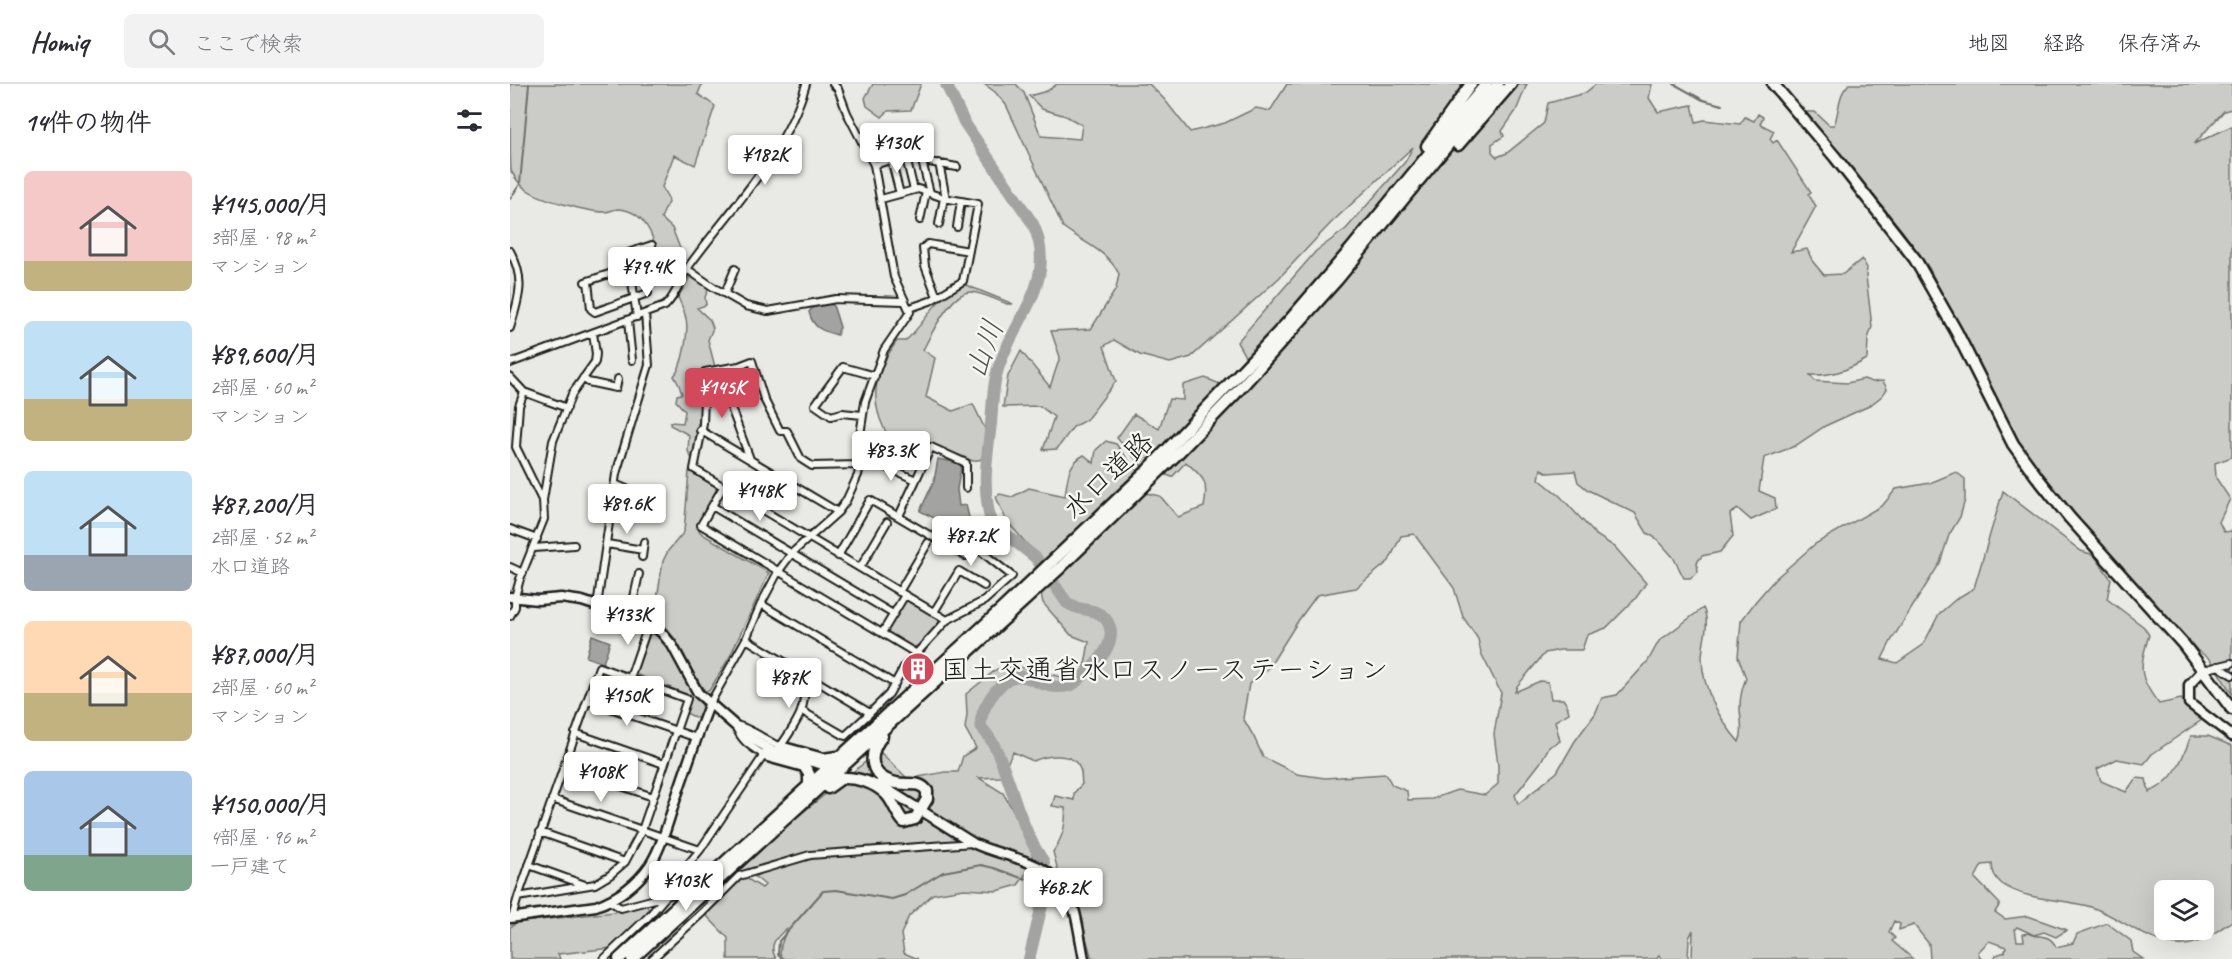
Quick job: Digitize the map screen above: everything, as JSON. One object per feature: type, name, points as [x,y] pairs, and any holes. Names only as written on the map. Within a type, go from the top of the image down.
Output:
[{"type":"highway","points":[[1396,194],[1471,84]]},
{"type":"highway","name":"水口道路","points":[[1057,564],[1218,398],[1295,314],[1486,84]]},
{"type":"highway","name":"水口道路","points":[[618,959],[840,756],[1132,499],[1236,393],[1337,280],[1498,84]]},
{"type":"highway","points":[[1420,180],[1428,179],[1511,84]]},
{"type":"highway","points":[[1773,84],[1835,157],[1915,259],[1956,331],[2013,444],[2037,477],[2069,517],[2184,645],[2232,709]]},
{"type":"highway","name":"水口道路","points":[[632,959],[888,725],[1035,584]]},
{"type":"highway","points":[[800,806],[806,806],[838,780],[845,778],[868,783],[886,794],[904,822],[912,821],[928,797],[926,789],[918,784],[891,782],[882,777],[874,767],[873,750],[888,725]]},
{"type":"highway","points":[[780,747],[823,759],[840,756]]},
{"type":"highway","points":[[764,755],[804,766],[809,774],[809,785]]},
{"type":"street","points":[[510,363],[628,321],[661,308],[671,300],[687,269],[775,151],[791,122],[806,84]]},
{"type":"street","points":[[518,897],[595,884],[626,862],[642,830],[687,699],[599,667],[575,732],[564,766],[540,832],[529,865],[518,897],[511,918],[582,909],[609,901],[624,892],[643,874],[663,838],[709,705],[746,639],[778,572],[792,553],[838,512],[853,486],[862,456],[863,442],[860,435],[862,415],[884,350],[906,320],[910,308],[904,301],[894,277],[874,165],[847,113],[838,89],[833,84]]},
{"type":"street","points":[[874,165],[913,153],[929,162],[957,167]]},
{"type":"street","points":[[905,154],[914,190]]},
{"type":"street","points":[[920,220],[928,192],[921,157]]},
{"type":"street","points":[[891,159],[900,194]]},
{"type":"street","points":[[939,163],[945,198],[939,224]]},
{"type":"street","points":[[881,199],[914,190],[978,204],[963,281],[937,297],[910,308]]},
{"type":"street","points":[[957,227],[961,201]]},
{"type":"street","points":[[633,279],[656,271],[652,244],[628,253],[637,317]]},
{"type":"street","points":[[937,297],[926,267],[924,248],[928,244],[969,251]]},
{"type":"street","points":[[510,250],[521,285],[510,328]]},
{"type":"street","points":[[630,267],[586,282],[591,309],[595,312],[648,292]]},
{"type":"street","points":[[687,269],[746,306],[768,311],[836,299],[904,301]]},
{"type":"street","points":[[725,293],[735,269]]},
{"type":"street","points":[[597,606],[616,474],[649,365],[645,314]]},
{"type":"street","points":[[628,321],[633,360]]},
{"type":"street","points":[[510,616],[515,607],[513,597],[544,519],[543,500],[553,441],[575,388],[595,362],[593,333]]},
{"type":"street","points":[[860,465],[812,466],[801,459],[787,431],[780,431],[765,399],[752,361],[739,366],[705,372],[703,418],[694,469],[947,620]]},
{"type":"street","points":[[862,415],[842,413],[831,416],[815,405],[843,367],[875,376]]},
{"type":"street","points":[[717,370],[750,459]]},
{"type":"street","points":[[510,377],[524,392],[567,408]]},
{"type":"street","points":[[583,378],[588,382],[616,388],[618,379]]},
{"type":"street","points":[[524,392],[519,406],[516,447],[543,500]]},
{"type":"street","points":[[700,430],[838,512]]},
{"type":"street","points":[[899,516],[931,447],[966,463],[966,488]]},
{"type":"street","points":[[862,456],[916,480]]},
{"type":"street","points":[[615,484],[655,501]]},
{"type":"street","points":[[723,486],[701,525],[917,654]]},
{"type":"street","points":[[802,711],[845,736],[889,694],[904,667],[947,620],[984,601],[1012,576],[978,549],[965,556],[870,500],[838,556]]},
{"type":"street","points":[[712,506],[893,614]]},
{"type":"street","points":[[860,568],[887,522]]},
{"type":"street","points":[[510,529],[537,539]]},
{"type":"street","points":[[607,544],[643,553],[644,542]]},
{"type":"street","points":[[882,633],[928,543]]},
{"type":"street","points":[[534,548],[574,545]]},
{"type":"street","points":[[510,567],[523,573]]},
{"type":"street","points":[[934,612],[959,571],[984,586]]},
{"type":"street","points":[[630,616],[639,574]]},
{"type":"street","points":[[513,597],[538,600],[572,599],[649,623],[672,645],[694,688],[709,705],[754,741],[768,749],[823,765]]},
{"type":"street","points":[[761,604],[895,684]]},
{"type":"street","points":[[630,678],[649,623]]},
{"type":"street","points":[[746,639],[870,713]]},
{"type":"street","points":[[2232,663],[2203,670],[2189,685],[2189,703],[2232,736]]},
{"type":"street","points":[[2218,666],[2232,675]]},
{"type":"street","points":[[735,725],[746,727],[764,740],[780,747],[794,728],[802,711],[806,698],[804,673]]},
{"type":"street","points":[[2192,682],[2215,687]]},
{"type":"street","points":[[587,700],[697,738]]},
{"type":"street","points":[[606,958],[668,894],[674,881],[700,850],[764,755],[739,737],[735,725]]},
{"type":"street","points":[[575,732],[664,764]]},
{"type":"street","points":[[564,766],[653,797]]},
{"type":"street","points":[[848,772],[875,782],[973,843],[1038,867],[1050,874],[1062,884],[1071,898],[1083,959]]},
{"type":"street","points":[[552,799],[700,850]]},
{"type":"street","points":[[540,832],[626,862]]},
{"type":"street","points":[[652,959],[703,912],[732,879],[739,876],[810,855],[973,843]]},
{"type":"street","points":[[529,865],[585,885]]},
{"type":"street","points":[[609,901],[621,908],[685,891]]},
{"type":"shaded area","points":[[510,84],[702,84],[698,94],[715,106],[695,165],[674,155],[662,187],[669,200],[661,218],[672,228],[681,251],[677,256],[666,257],[667,276],[659,272],[654,241],[644,223],[637,216],[629,211],[618,209],[607,212],[564,204],[532,193],[518,181],[511,171]]},
{"type":"shaded area","points":[[873,84],[921,84],[911,110],[888,111],[882,117],[867,106],[865,98]]},
{"type":"shaded area","points":[[984,84],[1016,84],[1024,93],[1041,136],[1080,139],[1082,125],[1066,116],[1042,109],[1029,96],[1047,91],[1057,84],[1149,84],[1190,132],[1225,123],[1256,108],[1270,111],[1287,84],[1527,84],[1516,111],[1502,131],[1504,136],[1492,144],[1492,152],[1497,157],[1507,153],[1544,123],[1548,103],[1585,93],[1596,84],[1652,84],[1649,98],[1658,112],[1692,105],[1696,122],[1704,120],[1740,124],[1745,117],[1754,121],[1758,114],[1763,117],[1760,124],[1774,131],[1770,139],[1773,143],[1777,140],[1811,192],[1808,194],[1816,206],[1791,252],[1807,249],[1813,262],[1824,275],[1843,274],[1862,259],[1867,268],[1872,327],[1868,339],[1867,359],[1840,372],[1810,375],[1815,381],[1847,383],[1864,379],[1872,382],[1883,381],[1887,389],[1869,406],[1825,426],[1795,446],[1764,458],[1759,491],[1775,498],[1776,509],[1751,520],[1738,509],[1730,514],[1733,536],[1720,552],[1702,556],[1697,562],[1698,572],[1690,578],[1684,578],[1673,557],[1657,539],[1647,533],[1635,513],[1588,490],[1578,482],[1575,471],[1548,473],[1541,469],[1539,479],[1560,496],[1596,535],[1615,547],[1646,583],[1636,598],[1606,628],[1587,635],[1582,650],[1545,653],[1517,686],[1515,692],[1540,681],[1548,682],[1551,699],[1563,699],[1569,713],[1555,721],[1560,741],[1549,747],[1540,763],[1515,795],[1518,804],[1557,772],[1575,741],[1595,714],[1602,698],[1617,695],[1648,661],[1659,641],[1703,608],[1706,620],[1702,652],[1705,681],[1719,714],[1739,742],[1742,729],[1740,700],[1746,678],[1738,657],[1741,621],[1756,601],[1775,579],[1815,544],[1883,505],[1896,489],[1930,483],[1956,472],[1965,479],[1965,500],[1960,517],[1949,535],[1940,563],[1882,659],[1897,663],[1923,645],[1939,614],[1956,599],[1974,588],[2003,491],[2081,551],[2094,555],[2111,579],[2107,599],[2144,627],[2149,635],[2143,656],[2142,672],[2152,695],[2159,704],[2181,699],[2202,720],[2152,754],[2144,764],[2117,759],[2097,769],[2101,781],[2126,792],[2136,778],[2146,779],[2149,792],[2171,777],[2191,736],[2208,736],[2232,746],[2232,921],[2214,933],[2214,880],[2154,880],[2154,939],[2091,907],[2034,897],[2012,890],[1998,880],[1992,864],[1982,865],[1975,878],[2000,904],[1995,912],[2005,919],[2028,916],[2067,930],[2056,937],[2044,932],[2034,935],[2017,927],[2015,929],[2017,941],[2024,941],[2023,934],[2028,933],[2032,935],[2050,939],[2056,947],[2073,943],[2077,934],[2107,923],[2131,941],[2133,952],[2143,959],[1994,959],[1996,955],[2005,952],[2006,947],[1989,941],[1978,952],[1981,959],[1930,959],[1929,944],[1914,925],[1899,930],[1900,924],[1894,921],[1889,932],[1895,938],[1892,941],[1913,959],[1692,959],[1693,930],[1689,938],[1688,959],[1661,959],[1659,955],[1657,959],[1092,959],[1074,895],[1060,878],[1053,852],[1061,836],[1065,820],[1065,808],[1052,806],[1055,796],[1074,800],[1074,793],[1082,784],[1081,771],[1077,763],[1066,757],[1052,756],[1033,761],[1013,752],[1000,777],[979,778],[1003,793],[1031,841],[1033,864],[1018,885],[997,891],[964,889],[933,894],[909,916],[901,934],[904,953],[918,959],[785,959],[780,955],[787,928],[774,942],[773,949],[776,959],[728,959],[728,938],[705,914],[707,909],[742,879],[746,878],[762,888],[765,885],[753,875],[812,859],[808,854],[734,874],[772,837],[879,751],[908,779],[945,772],[958,772],[963,756],[976,748],[965,728],[966,694],[997,669],[1015,666],[1079,681],[1085,665],[1089,642],[1071,635],[1043,603],[1032,550],[1006,520],[996,497],[1000,494],[1012,497],[1029,488],[1065,496],[1071,467],[1084,455],[1094,463],[1096,450],[1106,441],[1116,444],[1140,475],[1146,493],[1160,496],[1178,517],[1204,507],[1206,491],[1204,481],[1186,462],[1172,477],[1141,465],[1117,438],[1134,414],[1159,429],[1169,399],[1183,400],[1183,385],[1205,378],[1243,393],[1256,376],[1237,342],[1316,251],[1346,229],[1405,162],[1413,147],[1331,223],[1279,278],[1191,357],[1170,363],[1140,355],[1114,340],[1104,346],[1116,381],[1087,419],[1073,427],[1057,449],[1043,450],[1054,417],[1040,406],[1003,407],[1008,376],[1021,351],[1050,387],[1060,357],[1051,331],[1091,329],[1116,289],[1119,274],[1101,253],[1063,227],[1006,105],[995,92]],"holes":[[[1414,534],[1454,588],[1463,617],[1478,639],[1481,653],[1501,693],[1494,734],[1498,784],[1485,795],[1457,790],[1432,799],[1408,800],[1407,791],[1392,785],[1386,774],[1325,778],[1297,774],[1263,757],[1243,718],[1249,684],[1268,669],[1317,595],[1356,588],[1389,561],[1401,536]]]},
{"type":"shaded area","points":[[1849,84],[2232,84],[2232,109],[2224,111],[2194,144],[2232,126],[2232,457],[2215,463],[2216,478],[2230,499],[2219,522],[2224,532],[2232,531],[2232,694],[2210,659],[2197,650],[2070,509],[2042,474],[2013,434],[1929,268],[1903,232],[1806,112],[1815,112],[1829,125],[1834,125],[1841,98]]},
{"type":"shaded area","points":[[691,275],[709,288],[705,297],[706,305],[697,308],[710,320],[713,328],[708,340],[715,367],[702,370],[700,420],[697,426],[693,461],[688,451],[689,435],[670,425],[671,422],[683,423],[685,411],[676,401],[677,395],[682,394],[674,376],[683,356],[687,329],[678,297]]},
{"type":"shaded area","points":[[966,285],[1013,304],[974,292],[963,294],[942,316],[923,350],[935,358],[926,397],[953,411],[973,404],[987,433],[982,459],[973,461],[908,434],[906,446],[893,444],[879,417],[876,405],[876,392],[882,367],[897,341],[905,341],[939,301],[947,294]]},
{"type":"shaded area","points":[[833,305],[840,327],[837,335],[819,328],[813,322],[809,312],[813,307]]},
{"type":"shaded area","points":[[938,459],[959,463],[961,467],[957,489],[959,506],[966,505],[972,529],[966,534],[920,511],[934,481]]},
{"type":"shaded area","points":[[689,471],[716,487],[717,492],[697,528],[702,534],[769,573],[729,658],[709,691],[705,691],[698,681],[678,643],[654,618],[663,561],[668,551],[684,532]]},
{"type":"shaded area","points":[[907,600],[938,618],[939,623],[919,646],[912,647],[887,632],[886,628],[903,601]]},
{"type":"shaded area","points":[[651,630],[670,648],[703,706],[699,719],[686,713],[691,696],[635,674]]},
{"type":"shaded area","points":[[592,635],[610,642],[603,663],[586,657]]},
{"type":"shaded area","points":[[647,905],[649,912],[612,948],[558,954],[560,959],[510,959],[510,927],[514,925],[512,923],[614,912]]},
{"type":"shaded area","points":[[2156,940],[2202,940],[2185,945]]},
{"type":"waterway","points":[[510,199],[520,184],[529,84]]},
{"type":"waterway","name":"山川","points":[[946,84],[964,122],[1033,224],[1040,245],[1041,264],[1038,281],[1005,350],[995,382],[986,470],[986,493],[990,518],[993,524],[1036,558],[1067,603],[1101,615],[1110,626],[1111,634],[1101,657],[1072,685],[1056,687],[1019,676],[1011,678],[1001,684],[982,715],[981,727],[991,740],[1024,825],[1044,862],[1042,905],[1029,959]]},
{"type":"waterway","points":[[1674,84],[1703,100],[1722,105]]},
{"type":"waterway","points":[[510,287],[510,306]]},
{"type":"waterway","points":[[782,959],[778,954],[779,941],[823,891],[836,890],[892,899],[905,895],[943,872],[981,865],[1024,879],[1033,876],[1042,877]]},
{"type":"place","name":"国土交通省水口スノーステーション","points":[[918,669]]}]
